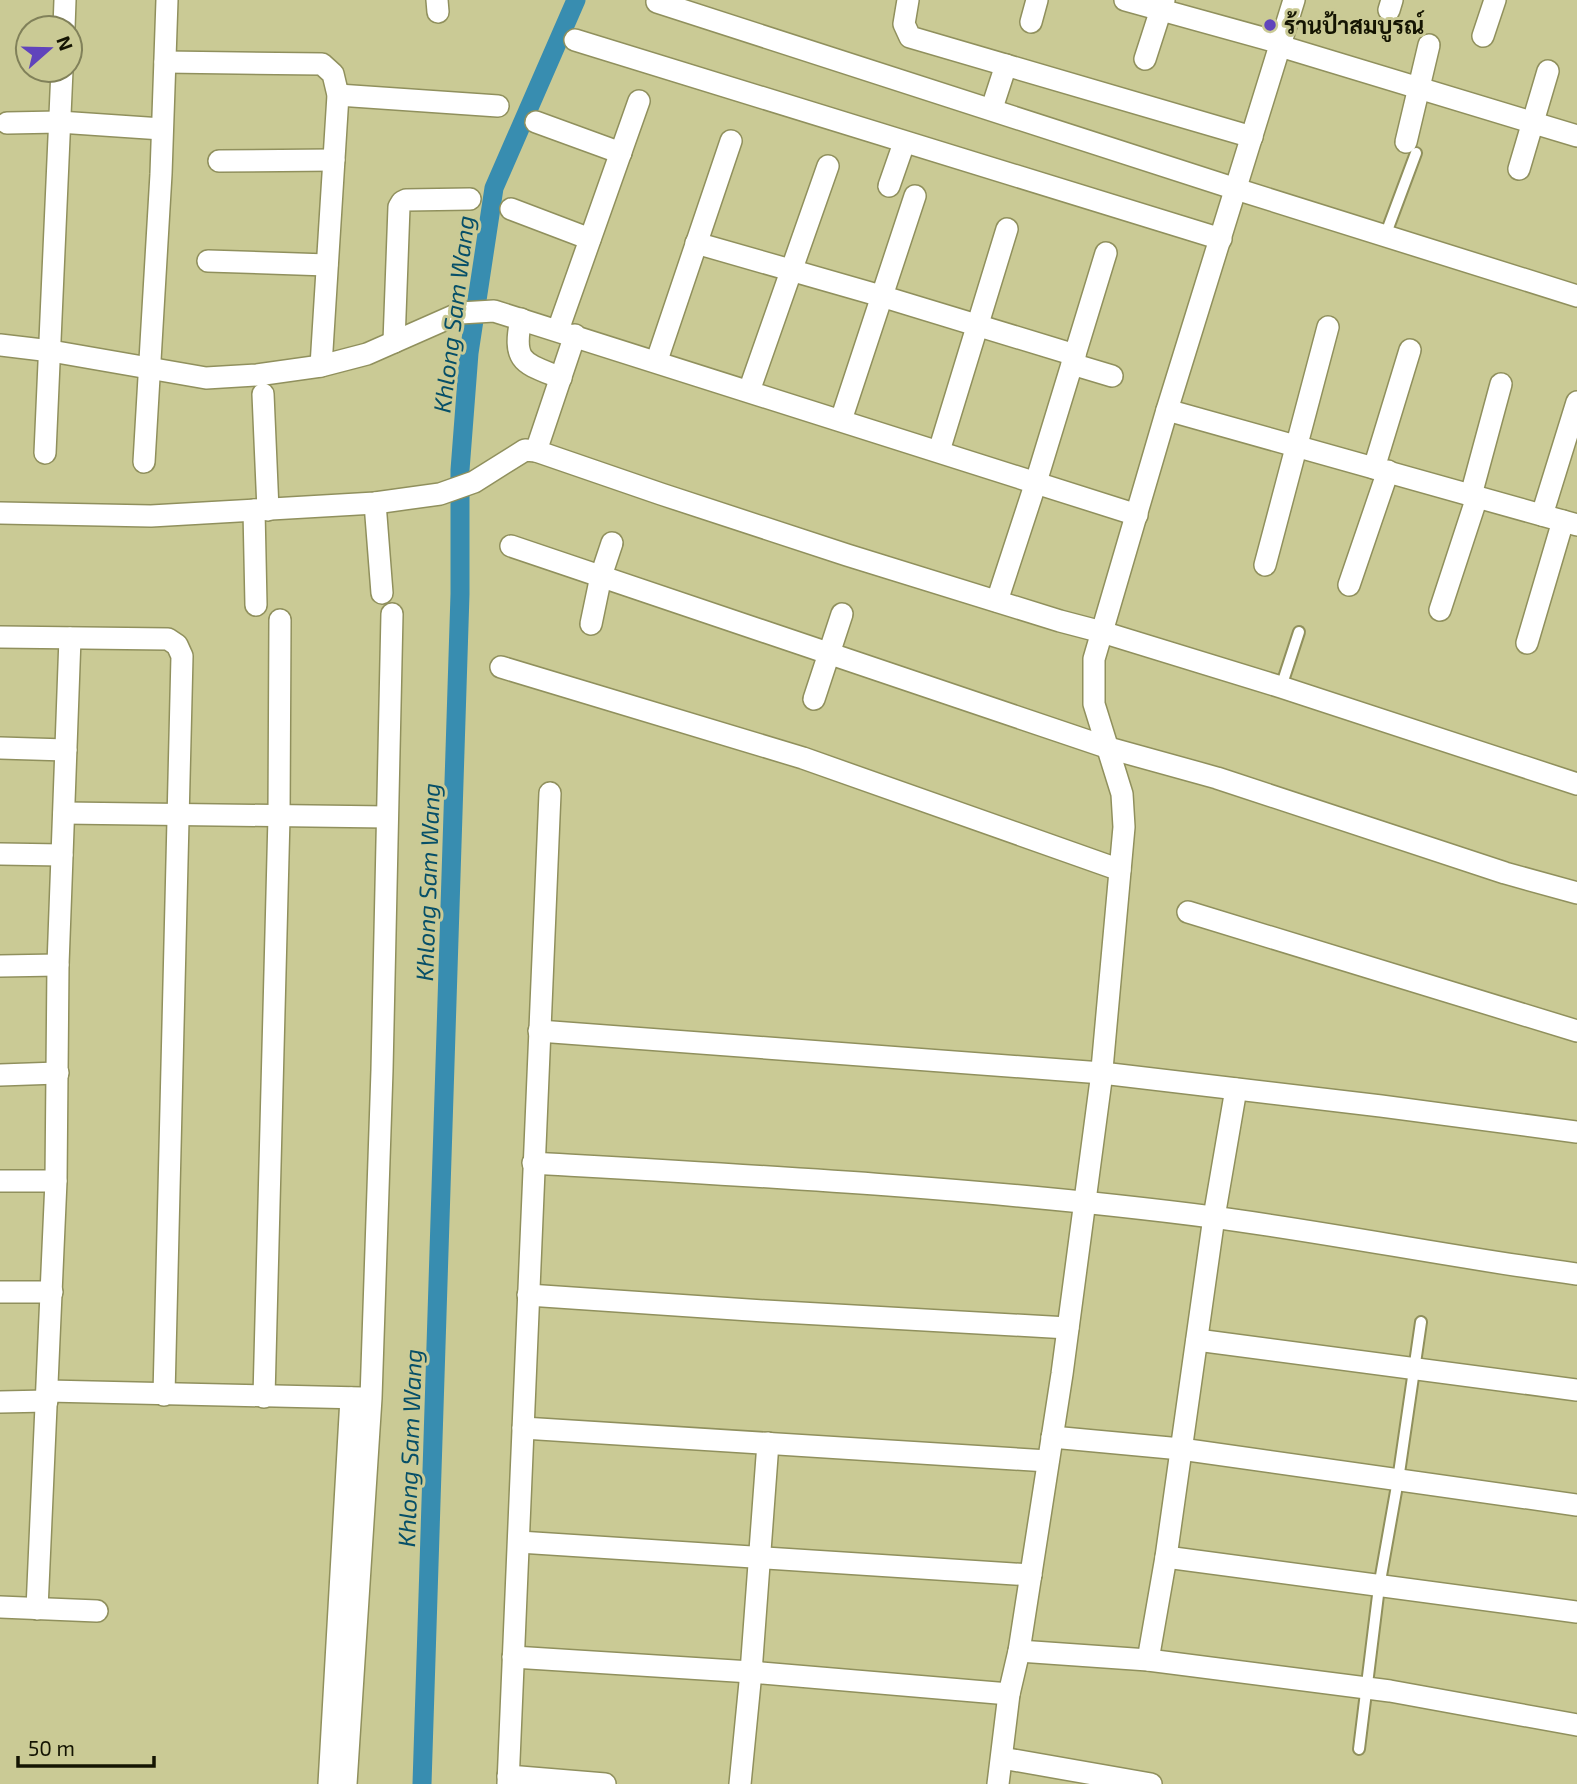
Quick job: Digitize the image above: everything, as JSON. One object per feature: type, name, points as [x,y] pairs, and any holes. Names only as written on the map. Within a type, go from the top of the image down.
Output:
[{"type":"street","points":[[144,462],[167,0]]},
{"type":"street","points":[[908,0],[904,24],[910,37],[1252,137]]},
{"type":"street","points":[[1031,22],[1037,0]]},
{"type":"street","points":[[1125,0],[1163,5],[1420,89],[1577,136]]},
{"type":"street","points":[[998,1784],[1009,1694],[1031,1575],[1085,1203],[1102,1073],[1124,827],[1122,794],[1094,704],[1094,659],[1167,410],[1294,0]]},
{"type":"street","points":[[1483,36],[1495,0]]},
{"type":"street","points":[[657,2],[1577,296]]},
{"type":"street","points":[[1145,59],[1163,5]]},
{"type":"street","points":[[575,40],[1221,239]]},
{"type":"street","points":[[1411,147],[1429,45]]},
{"type":"street","points":[[165,62],[322,64],[334,74],[338,95],[321,366]]},
{"type":"street","points":[[992,108],[1006,65]]},
{"type":"street","points":[[1519,169],[1548,71]]},
{"type":"street","points":[[45,453],[61,84]]},
{"type":"street","points":[[338,95],[498,106]]},
{"type":"street","points":[[536,450],[561,378],[566,333],[590,239],[639,101]]},
{"type":"street","points":[[7,123],[59,122],[162,129]]},
{"type":"street","points":[[536,122],[621,153]]},
{"type":"street","points":[[657,360],[731,141]]},
{"type":"street","points":[[888,186],[904,143]]},
{"type":"street","points":[[219,161],[334,160]]},
{"type":"street","points":[[749,391],[828,166]]},
{"type":"street","points":[[841,420],[915,196]]},
{"type":"street","points":[[394,342],[399,207],[402,202],[470,199]]},
{"type":"street","points":[[511,209],[590,239]]},
{"type":"street","points":[[939,451],[1007,229]]},
{"type":"street","points":[[696,243],[881,296],[1073,360],[1112,376]]},
{"type":"street","points":[[996,601],[1036,482],[1106,253]]},
{"type":"street","points":[[208,261],[327,265]]},
{"type":"street","points":[[0,345],[51,351],[206,378],[223,378],[321,366],[367,354],[460,313],[494,310],[1137,515]]},
{"type":"street","points":[[521,319],[517,338],[518,351],[526,363],[561,378]]},
{"type":"street","points":[[1265,565],[1328,327]]},
{"type":"street","points":[[1349,585],[1410,350]]},
{"type":"street","points":[[1440,610],[1474,496],[1501,384]]},
{"type":"street","points":[[256,605],[263,394]]},
{"type":"street","points":[[1542,515],[1577,402]]},
{"type":"street","points":[[1167,410],[1570,523],[1527,643]]},
{"type":"street","points":[[0,513],[151,516],[375,503],[440,494],[474,482],[525,450],[536,450],[674,499],[996,601],[1282,687],[1577,784]]},
{"type":"street","points":[[375,503],[382,593]]},
{"type":"street","points":[[591,624],[601,576],[612,543]]},
{"type":"street","points":[[511,546],[1109,748],[1217,778],[1505,873],[1577,893]]},
{"type":"street","points":[[329,1784],[361,1398],[382,1083],[391,614]]},
{"type":"street","points":[[814,698],[842,614]]},
{"type":"street","points":[[264,1396],[279,817],[280,620]]},
{"type":"street","points":[[0,637],[169,639],[177,645],[182,656],[164,1395]]},
{"type":"street","points":[[37,1609],[56,1181],[58,965],[70,638]]},
{"type":"street","points":[[501,667],[803,758],[1120,870]]},
{"type":"street","points":[[0,748],[66,750]]},
{"type":"street","points":[[550,793],[508,1780],[605,1784]]},
{"type":"street","points":[[64,813],[387,817]]},
{"type":"street","points":[[0,854],[62,855]]},
{"type":"street","points":[[1188,912],[1577,1031]]},
{"type":"street","points":[[0,966],[58,965]]},
{"type":"street","points":[[539,1031],[1102,1073],[1577,1132]]},
{"type":"street","points":[[0,1075],[58,1073]]},
{"type":"street","points":[[1148,1660],[1166,1557],[1214,1217],[1236,1089]]},
{"type":"street","points":[[533,1163],[854,1181],[1085,1203],[1214,1217],[1577,1274]]},
{"type":"street","points":[[0,1181],[56,1181]]},
{"type":"street","points":[[0,1292],[52,1292]]},
{"type":"street","points":[[528,1295],[1068,1328]]},
{"type":"street","points":[[1197,1340],[1577,1391]]},
{"type":"street","points":[[0,1402],[47,1396],[361,1398]]},
{"type":"street","points":[[346,1784],[361,1398]]},
{"type":"street","points":[[523,1428],[1048,1461]]},
{"type":"street","points":[[1052,1437],[1181,1449],[1577,1505]]},
{"type":"street","points":[[740,1784],[768,1443]]},
{"type":"street","points":[[519,1542],[1031,1575]]},
{"type":"street","points":[[1166,1557],[1577,1612]]},
{"type":"street","points":[[0,1607],[97,1611]]},
{"type":"street","points":[[1018,1651],[1148,1660],[1367,1688],[1577,1725]]},
{"type":"street","points":[[513,1657],[751,1672],[1009,1694]]},
{"type":"street","points":[[1003,1758],[1137,1783]]},
{"type":"lane","points":[[1385,236],[1411,147]]},
{"type":"lane","points":[[1282,687],[1299,632]]},
{"type":"lane","points":[[1359,1749],[1379,1587],[1421,1322]]},
{"type":"waterway","name":"Khlong Sam Wang","points":[[422,1784],[460,594],[460,470],[469,353],[494,188],[576,0]]},
{"type":"place","name":"ร้านป้าสมบูรณ์","points":[[1270,25]]}]
